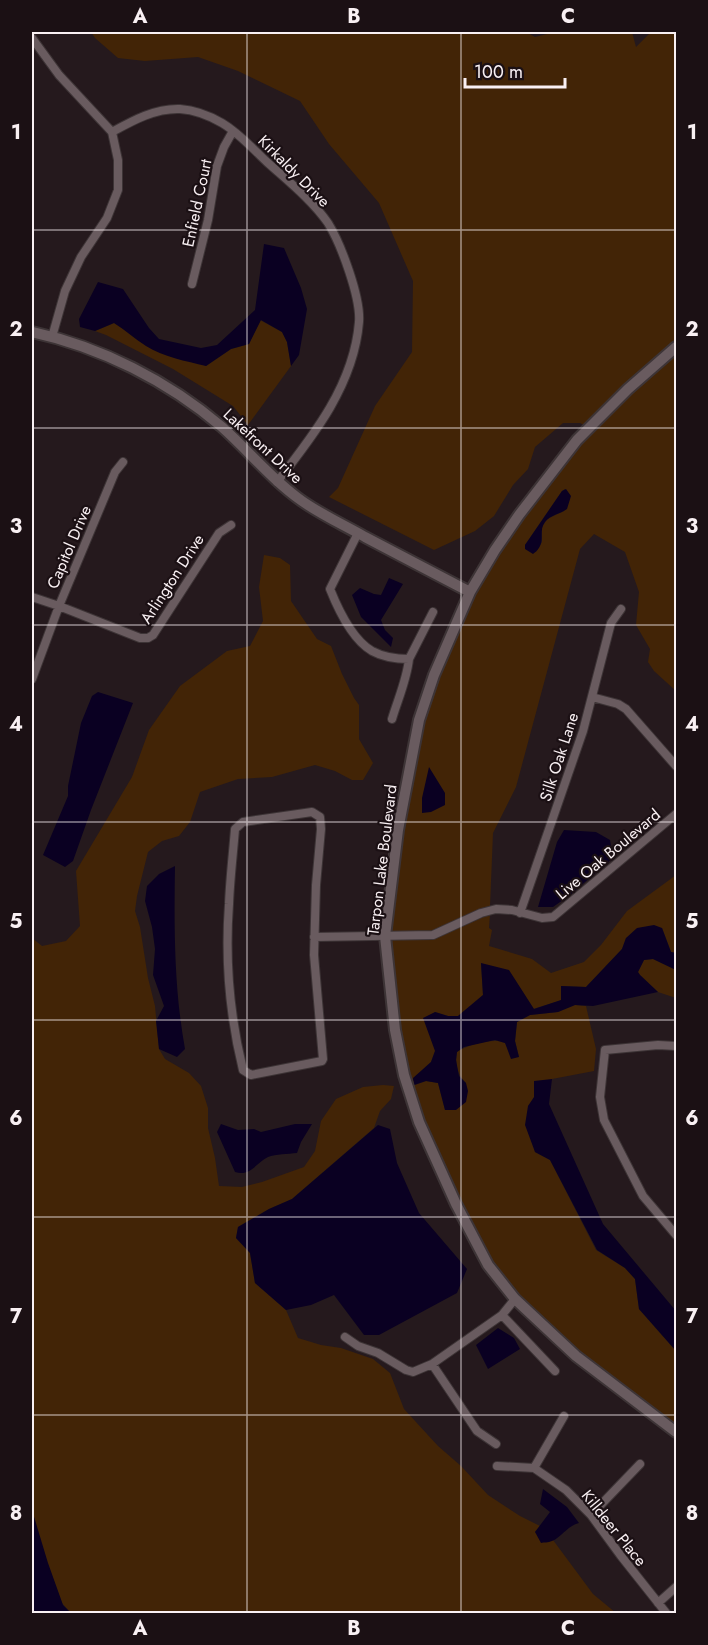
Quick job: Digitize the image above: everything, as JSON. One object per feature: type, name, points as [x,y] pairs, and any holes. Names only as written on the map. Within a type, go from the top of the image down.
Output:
[{"type":"street","points":[[32,38],[59,75],[111,132],[118,160],[118,190],[107,218],[81,257],[64,291],[52,337]]},
{"type":"street","name":"Kirkaldy Drive","points":[[111,132],[141,116],[166,110],[180,109],[204,114],[220,122],[233,131],[301,193],[327,223],[340,248],[357,298],[360,319],[356,345],[341,388],[310,440],[277,482]]},
{"type":"street","name":"Enfield Court","points":[[192,284],[208,220],[217,166],[233,131]]},
{"type":"street","name":"Lakefront Drive","points":[[32,332],[90,349],[176,393],[222,427],[277,482],[310,507],[471,592]]},
{"type":"street","name":"Tarpon Lake Boulevard","points":[[676,347],[628,389],[577,440],[495,550],[471,592],[434,675],[419,720],[398,830],[385,936],[395,1030],[404,1074],[419,1122],[456,1204],[488,1265],[515,1299],[576,1356],[676,1432]]},
{"type":"street","name":"Capitol Drive","points":[[32,679],[59,606],[115,472],[123,462]]},
{"type":"street","name":"Arlington Drive","points":[[32,597],[140,638],[148,638],[153,635],[219,533],[231,525]]},
{"type":"street","points":[[358,533],[330,589],[337,606],[358,638],[373,651],[397,659],[409,659]]},
{"type":"street","name":"Silk Oak Lane","points":[[520,913],[583,731],[611,623],[621,609]]},
{"type":"street","points":[[392,719],[408,673],[409,659],[433,612]]},
{"type":"street","points":[[592,697],[618,704],[626,709],[676,766]]},
{"type":"street","points":[[312,812],[320,817],[314,937],[322,1061],[251,1075],[243,1070],[235,1037],[228,957],[228,905],[235,829],[243,822],[312,812]]},
{"type":"street","name":"Live Oak Boulevard","points":[[314,937],[433,935],[481,913],[496,909],[542,918],[553,917],[676,814]]},
{"type":"street","points":[[676,1046],[658,1045],[605,1050],[600,1097],[604,1120],[643,1196],[676,1235]]},
{"type":"street","points":[[345,1337],[357,1346],[388,1358],[413,1372],[432,1364],[502,1316],[515,1299]]},
{"type":"street","points":[[502,1316],[555,1371]]},
{"type":"street","points":[[432,1364],[477,1431],[496,1444]]},
{"type":"street","points":[[497,1466],[534,1468],[564,1416]]},
{"type":"street","points":[[591,1515],[640,1464]]},
{"type":"street","name":"Killdeer Place","points":[[534,1468],[566,1490],[591,1515],[667,1614]]},
{"type":"street","points":[[658,1603],[676,1587]]},
{"type":"shaded area","points":[[91,32],[526,32],[535,37],[555,32],[632,32],[636,47],[651,32],[676,32],[676,342],[586,426],[580,423],[563,423],[535,447],[528,469],[513,485],[494,516],[475,531],[434,550],[329,497],[338,488],[375,406],[412,352],[413,281],[379,203],[329,144],[300,101],[238,71],[198,57],[145,61],[118,58]]},
{"type":"shaded area","points":[[264,244],[284,248],[307,309],[299,355],[291,366],[287,342],[282,332],[261,320],[249,344],[231,349],[206,366],[153,350],[114,323],[95,331],[80,327],[79,319],[98,282],[123,289],[159,339],[201,348],[217,345],[255,310]]},
{"type":"shaded area","points":[[260,320],[282,332],[287,342],[291,366],[248,425],[233,406],[173,369],[95,331],[114,323],[206,366],[231,349],[249,344]]},
{"type":"shaded area","points":[[676,352],[676,691],[654,671],[648,662],[650,649],[636,625],[639,592],[625,552],[594,534],[580,549],[516,787],[493,833],[490,906],[433,931],[389,932],[401,830],[422,721],[437,677],[473,594],[498,552],[580,443],[605,416]],"holes":[[[565,489],[564,511],[547,519],[542,527],[542,542],[536,552],[525,545]]]},
{"type":"shaded area","points":[[566,489],[571,496],[567,509],[545,522],[540,546],[533,554],[525,549],[525,545],[562,491]]},
{"type":"shaded area","points":[[264,555],[280,558],[290,565],[291,601],[317,639],[331,646],[342,674],[359,705],[359,739],[373,763],[363,780],[352,780],[335,771],[315,765],[272,777],[238,779],[200,792],[190,822],[179,836],[162,841],[148,852],[135,911],[155,1006],[159,1049],[165,1059],[189,1073],[201,1086],[208,1108],[208,1128],[219,1186],[242,1187],[304,1167],[315,1151],[321,1121],[336,1099],[363,1087],[394,1086],[391,1099],[380,1111],[374,1128],[292,1199],[238,1227],[236,1238],[250,1253],[255,1283],[286,1310],[298,1338],[341,1348],[373,1359],[390,1373],[404,1409],[438,1446],[461,1466],[488,1495],[540,1526],[535,1532],[553,1540],[593,1594],[616,1613],[70,1614],[62,1603],[42,1549],[32,1510],[32,938],[42,946],[66,941],[80,926],[76,871],[132,777],[149,730],[180,686],[227,651],[250,646],[263,621],[259,587]]},
{"type":"shaded area","points":[[389,578],[403,584],[381,620],[385,630],[393,638],[391,647],[361,617],[352,595],[360,588],[381,595]]},
{"type":"shaded area","points":[[98,692],[133,703],[73,861],[65,867],[43,855],[68,796],[81,723],[92,696]]},
{"type":"shaded area","points":[[429,767],[445,793],[445,805],[431,812],[422,813],[422,798]]},
{"type":"shaded area","points":[[564,830],[596,832],[610,840],[613,858],[553,907],[538,907],[557,842]]},
{"type":"shaded area","points":[[175,866],[177,980],[185,1049],[177,1057],[159,1049],[156,1021],[164,1006],[153,975],[155,949],[145,901],[147,886],[159,874]]},
{"type":"shaded area","points":[[676,875],[676,953],[671,952],[662,928],[626,938],[622,949],[586,987],[562,986],[562,1000],[533,1009],[520,988],[481,963],[483,995],[458,1016],[435,1012],[435,1051],[431,1062],[413,1079],[415,1085],[426,1081],[438,1083],[445,1110],[466,1083],[457,1069],[457,1052],[461,1049],[487,1041],[500,1041],[519,1057],[515,1041],[517,1022],[530,1015],[558,1012],[575,1005],[586,1006],[596,1049],[594,1071],[552,1079],[528,1106],[535,1152],[550,1160],[596,1250],[625,1268],[635,1279],[639,1309],[676,1351],[676,1428],[578,1353],[516,1294],[491,1262],[458,1200],[422,1120],[408,1073],[399,1029],[389,940],[434,939],[490,914],[489,928],[492,930],[489,946],[532,959],[551,973],[584,962],[601,945],[627,911]]},
{"type":"shaded area","points":[[654,925],[662,928],[671,952],[676,953],[676,970],[653,959],[644,960],[638,972],[658,992],[593,1006],[575,1005],[558,1012],[530,1015],[517,1022],[515,1041],[519,1057],[511,1059],[505,1043],[495,1040],[464,1047],[457,1052],[456,1060],[459,1076],[466,1083],[468,1091],[466,1102],[456,1110],[445,1110],[438,1083],[426,1081],[414,1085],[413,1078],[431,1062],[435,1051],[423,1018],[435,1012],[458,1016],[483,995],[481,963],[509,970],[534,1009],[561,1000],[561,986],[586,987],[622,949],[626,938],[637,928]]},
{"type":"shaded area","points":[[653,959],[676,970],[676,998],[658,992],[638,972],[644,960]]},
{"type":"shaded area","points":[[552,1079],[549,1104],[603,1224],[676,1311],[676,1351],[639,1309],[635,1279],[625,1268],[597,1250],[550,1160],[535,1152],[525,1125],[528,1106],[534,1097],[534,1081]]},
{"type":"shaded area","points":[[221,1124],[238,1130],[254,1129],[261,1132],[295,1124],[312,1124],[297,1153],[268,1157],[249,1171],[240,1173],[235,1172],[217,1132]]},
{"type":"shaded area","points":[[378,1125],[390,1129],[397,1163],[419,1213],[467,1269],[457,1293],[379,1335],[364,1335],[334,1295],[311,1305],[286,1310],[255,1283],[250,1253],[236,1238],[238,1227],[292,1199]]},
{"type":"shaded area","points":[[498,1328],[514,1338],[520,1349],[488,1369],[476,1345]]},
{"type":"shaded area","points":[[543,1489],[567,1507],[579,1523],[556,1539],[541,1543],[535,1532],[550,1512],[540,1504]]},
{"type":"shaded area","points":[[32,1510],[63,1605],[70,1613],[32,1613]]}]
